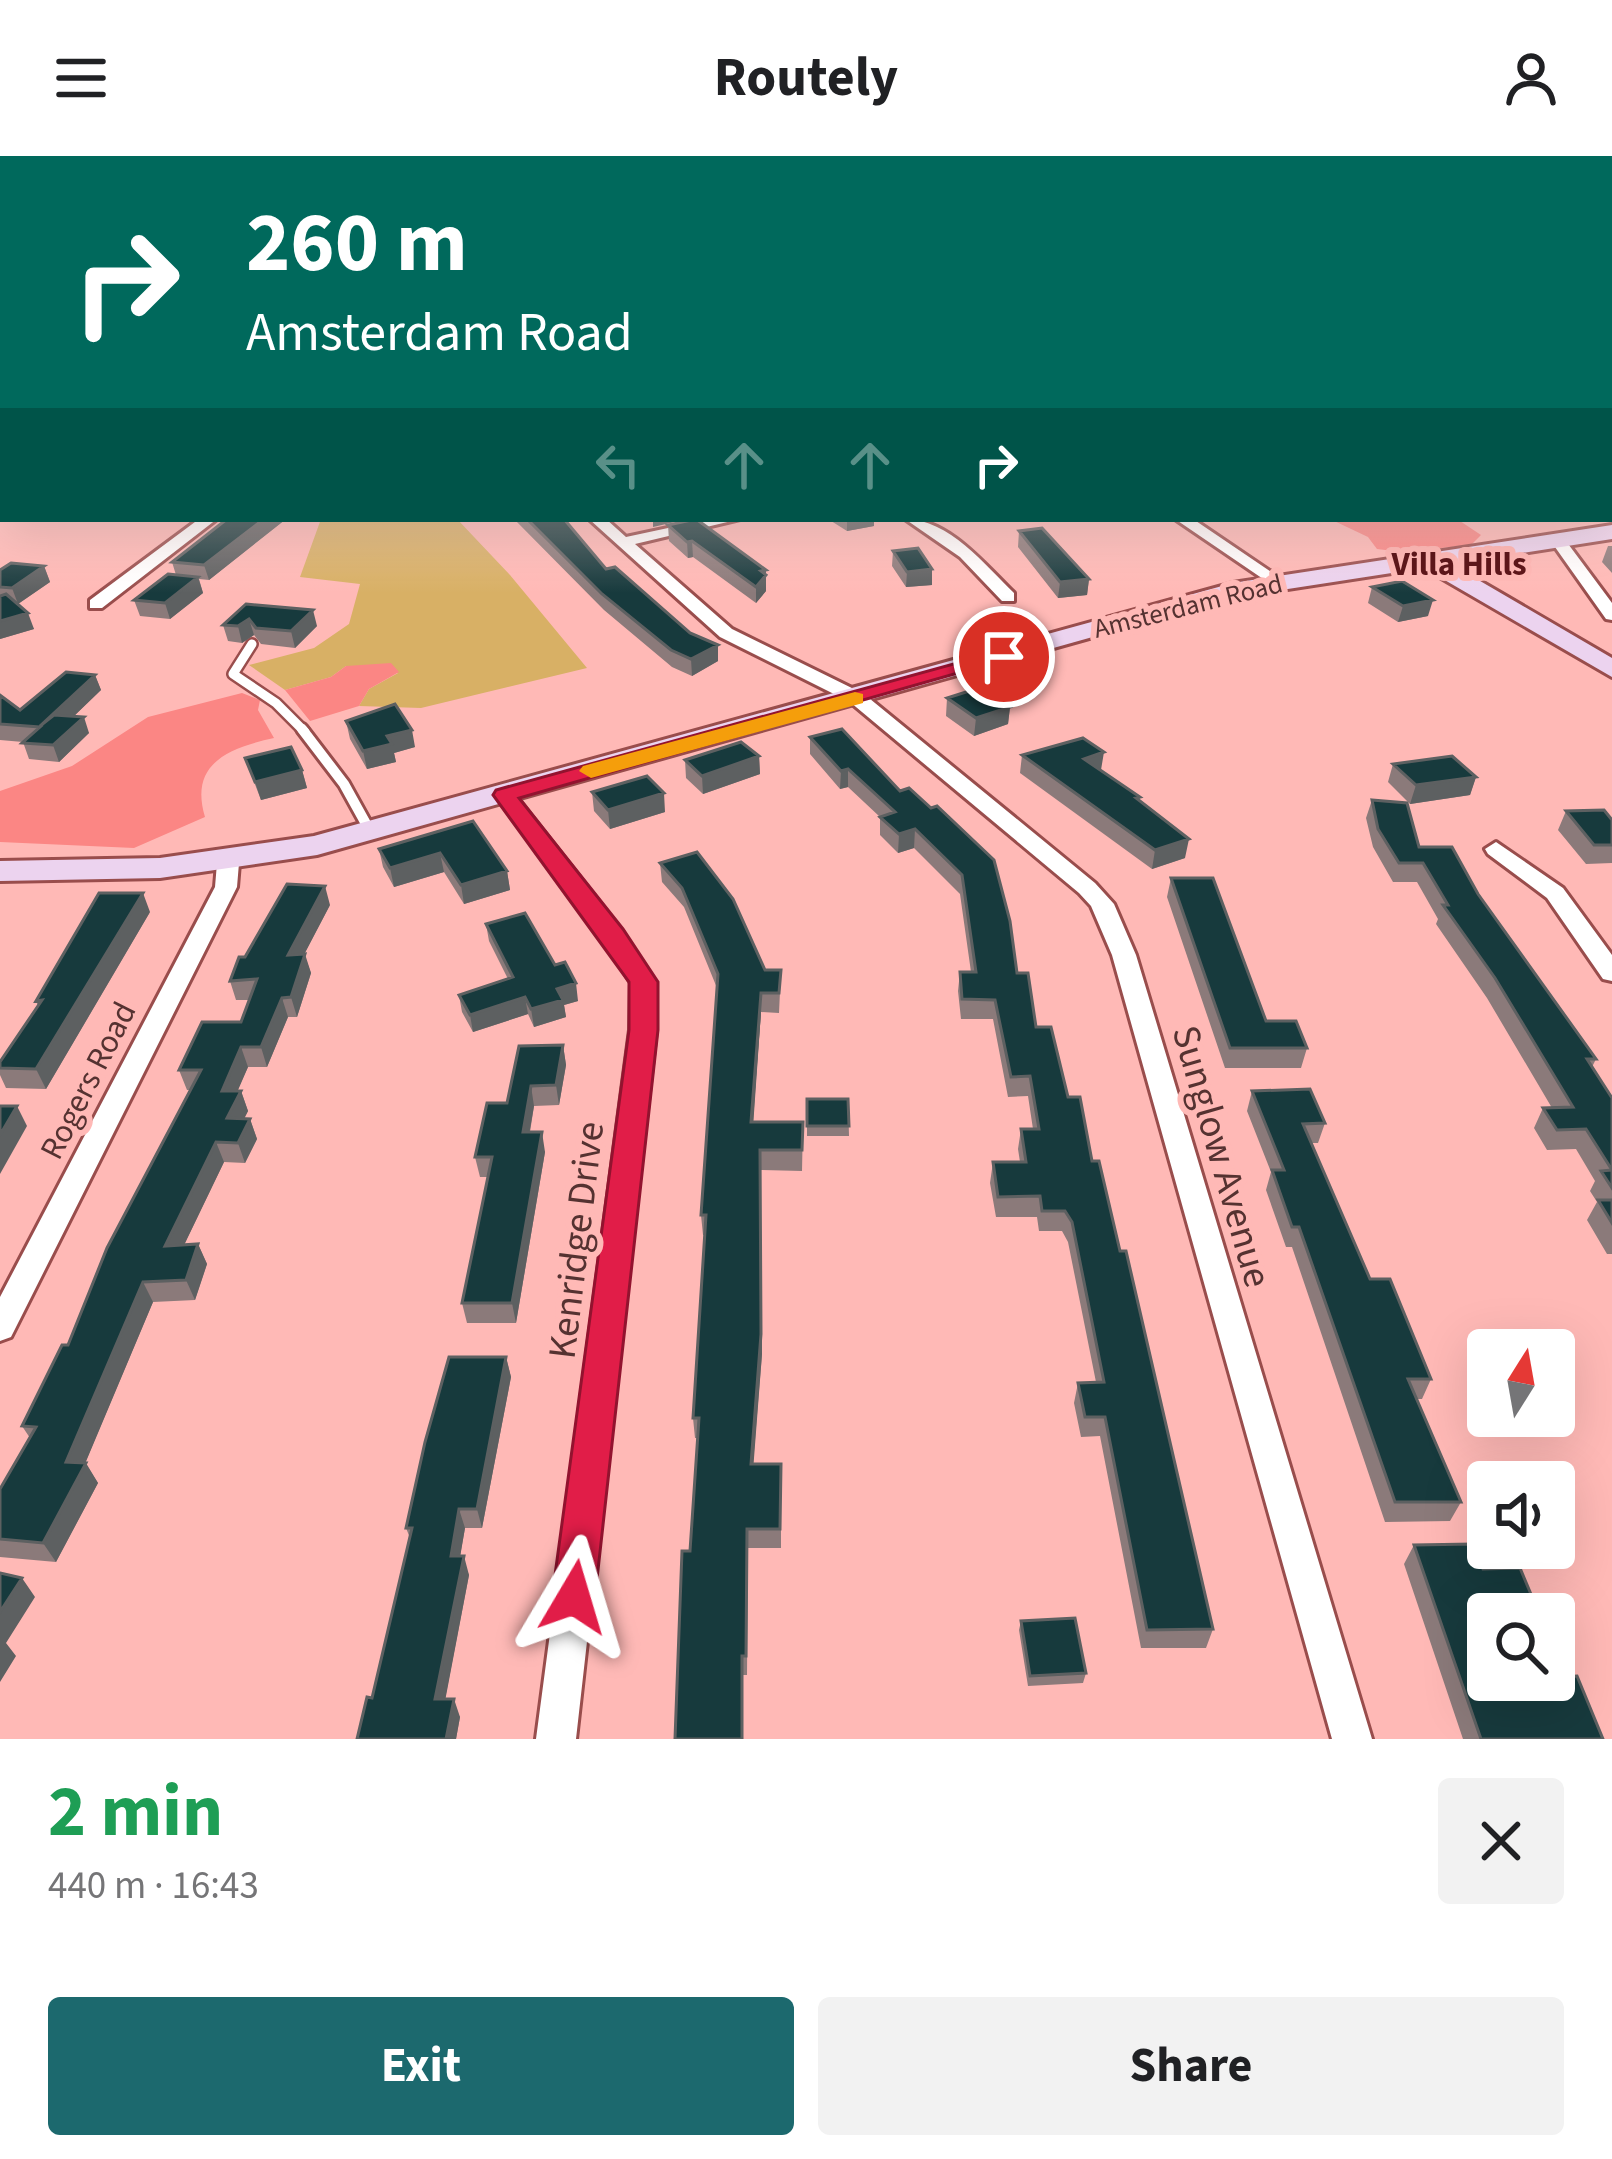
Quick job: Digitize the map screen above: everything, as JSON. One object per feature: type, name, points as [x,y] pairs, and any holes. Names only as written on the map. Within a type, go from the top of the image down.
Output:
[{"type":"main road","name":"Amsterdam Road","points":[[0,871],[133,872],[229,862],[505,795],[1173,605],[1278,582],[1612,532]]},
{"type":"main road","points":[[1428,560],[1612,669]]},
{"type":"street","points":[[96,604],[205,522]]},
{"type":"street","name":"Sunglow Avenue","points":[[600,522],[726,633],[857,698],[1102,904],[1124,955],[1352,1739]]},
{"type":"street","points":[[622,542],[718,522]]},
{"type":"street","points":[[917,522],[965,554],[1008,597]]},
{"type":"street","points":[[1188,522],[1278,582]]},
{"type":"street","points":[[1558,540],[1612,614]]},
{"type":"street","name":"Kenridge Drive","points":[[505,795],[601,918],[644,982],[643,1030],[556,1739]]},
{"type":"street","points":[[1496,849],[1555,893],[1612,973]]},
{"type":"street","name":"Rogers Road","points":[[0,1328],[226,887],[229,862]]},
{"type":"lane","points":[[252,644],[233,674],[270,693],[317,746],[347,787],[370,831]]},
{"type":"shaded area","points":[[320,522],[460,522],[587,668],[421,708],[359,706],[369,689],[398,673],[346,666],[331,677],[285,690],[249,665],[314,648],[349,624],[360,584],[300,577]]},
{"type":"shaded area","points":[[1336,522],[1462,522],[1481,535],[1471,545],[1402,552],[1377,549],[1368,537]]},
{"type":"shaded area","points":[[391,663],[399,672],[369,689],[359,706],[310,721],[285,690],[331,677],[346,666]]},
{"type":"shaded area","points":[[242,693],[260,700],[258,710],[274,738],[216,761],[203,784],[205,817],[134,848],[0,842],[0,791],[72,766],[148,717]]},
{"type":"building","points":[[223,522],[260,522],[204,565],[172,562]]},
{"type":"building","points":[[530,522],[567,522],[606,569],[615,567],[690,633],[718,645],[691,659],[671,650],[602,594]]},
{"type":"building","points":[[700,522],[766,570],[761,571],[766,575],[756,587],[668,525]]},
{"type":"building","points":[[1042,528],[1089,579],[1060,582],[1019,531]]},
{"type":"building","points":[[918,548],[932,569],[907,572],[893,551]]},
{"type":"building","points":[[11,563],[44,566],[12,588],[0,587],[0,570]]},
{"type":"building","points":[[168,574],[198,577],[165,603],[134,600]]},
{"type":"building","points":[[1402,581],[1433,600],[1403,606],[1372,587]]},
{"type":"building","points":[[6,594],[28,613],[0,621],[0,596]]},
{"type":"building","points":[[246,604],[313,610],[291,631],[256,628],[249,619],[238,626],[223,625]]},
{"type":"building","points":[[66,672],[95,675],[40,726],[54,715],[84,717],[53,745],[22,743],[40,727],[0,724],[0,695],[20,710]]},
{"type":"building","points":[[982,687],[1010,707],[976,718],[947,698]]},
{"type":"building","points":[[395,704],[412,730],[387,736],[392,744],[363,751],[346,721]]},
{"type":"building","points":[[842,729],[900,791],[909,788],[931,808],[937,806],[994,860],[1017,973],[1028,973],[1036,1027],[1051,1027],[1068,1097],[1080,1097],[1092,1161],[1099,1161],[1120,1251],[1126,1251],[1213,1629],[1147,1630],[1105,1417],[1085,1417],[1078,1383],[1104,1382],[1072,1222],[1065,1211],[1042,1211],[1040,1196],[998,1197],[993,1162],[1026,1162],[1021,1129],[1039,1129],[1030,1076],[1011,1077],[995,1000],[962,999],[960,972],[976,972],[962,875],[915,829],[899,834],[880,817],[895,812],[848,769],[841,771],[810,737]]},
{"type":"building","points":[[1083,738],[1104,752],[1084,759],[1140,797],[1136,798],[1189,839],[1155,850],[1022,755]]},
{"type":"building","points":[[741,742],[759,756],[702,776],[685,760]]},
{"type":"building","points":[[291,747],[302,770],[255,782],[245,758]]},
{"type":"building","points":[[1452,756],[1476,777],[1416,785],[1393,764]]},
{"type":"building","points":[[647,776],[664,793],[608,810],[592,792]]},
{"type":"building","points":[[1372,800],[1407,803],[1419,847],[1452,847],[1478,894],[1596,1059],[1587,1059],[1612,1098],[1612,1170],[1586,1129],[1557,1130],[1543,1108],[1573,1107],[1495,978],[1443,905],[1448,905],[1423,863],[1399,863],[1378,829]]},
{"type":"building","points":[[1604,810],[1612,820],[1612,845],[1594,845],[1566,811]]},
{"type":"building","points":[[473,821],[507,871],[461,885],[440,853],[390,868],[379,849]]},
{"type":"building","points":[[697,852],[733,899],[765,970],[781,970],[779,993],[761,993],[751,1122],[803,1122],[802,1150],[760,1150],[761,1334],[751,1464],[781,1464],[780,1529],[747,1529],[742,1739],[675,1739],[682,1551],[690,1551],[699,1418],[693,1418],[706,1215],[701,1215],[718,974],[682,888],[660,863]]},
{"type":"building","points":[[1171,878],[1213,878],[1266,1021],[1296,1021],[1307,1048],[1230,1048]]},
{"type":"building","points":[[287,884],[325,886],[288,955],[305,954],[291,997],[282,998],[261,1047],[241,1047],[222,1091],[241,1091],[227,1118],[250,1119],[238,1143],[216,1142],[165,1246],[198,1244],[186,1280],[143,1282],[66,1462],[86,1463],[43,1543],[0,1539],[0,1489],[36,1427],[22,1426],[62,1345],[68,1345],[107,1248],[201,1070],[179,1070],[202,1022],[241,1022],[257,979],[230,981],[239,957],[245,957]]},
{"type":"building","points":[[99,893],[143,893],[36,1069],[0,1068],[42,1000],[36,1001]]},
{"type":"building","points":[[525,913],[555,965],[565,962],[576,983],[557,989],[563,1000],[531,1009],[525,997],[470,1015],[459,995],[513,977],[486,924]]},
{"type":"building","points":[[563,1045],[556,1085],[531,1086],[523,1132],[542,1132],[512,1303],[462,1303],[492,1157],[475,1157],[487,1103],[507,1103],[519,1046]]},
{"type":"building","points":[[1310,1089],[1325,1123],[1303,1124],[1370,1279],[1390,1279],[1431,1379],[1408,1379],[1461,1502],[1395,1502],[1299,1227],[1292,1227],[1272,1170],[1284,1170],[1252,1091]]},
{"type":"building","points":[[807,1099],[848,1099],[849,1126],[807,1126]]},
{"type":"building","points":[[0,1106],[17,1106],[0,1135]]},
{"type":"building","points":[[1612,1170],[1612,1188],[1601,1171]]},
{"type":"building","points":[[1598,1200],[1612,1200],[1612,1223]]},
{"type":"building","points":[[449,1357],[506,1357],[477,1509],[459,1509],[451,1556],[464,1556],[435,1699],[454,1699],[446,1739],[357,1739],[367,1697],[372,1698],[412,1528],[406,1528],[425,1442]]},
{"type":"building","points":[[1467,1544],[1467,1569],[1520,1569],[1530,1593],[1467,1593],[1467,1698],[1414,1545]]},
{"type":"building","points":[[0,1573],[22,1578],[0,1612]]},
{"type":"building","points":[[1075,1618],[1086,1673],[1030,1676],[1021,1621]]},
{"type":"building","points":[[1577,1676],[1603,1739],[1481,1739],[1468,1701],[1575,1701]]},
{"type":"slow traffic","points":[[591,771],[855,699]]},
{"type":"district","name":"Villa Hills","points":[[1459,563]]},
{"type":"route","points":[[574,1597],[643,1030],[644,982],[505,795],[1004,657]]}]
